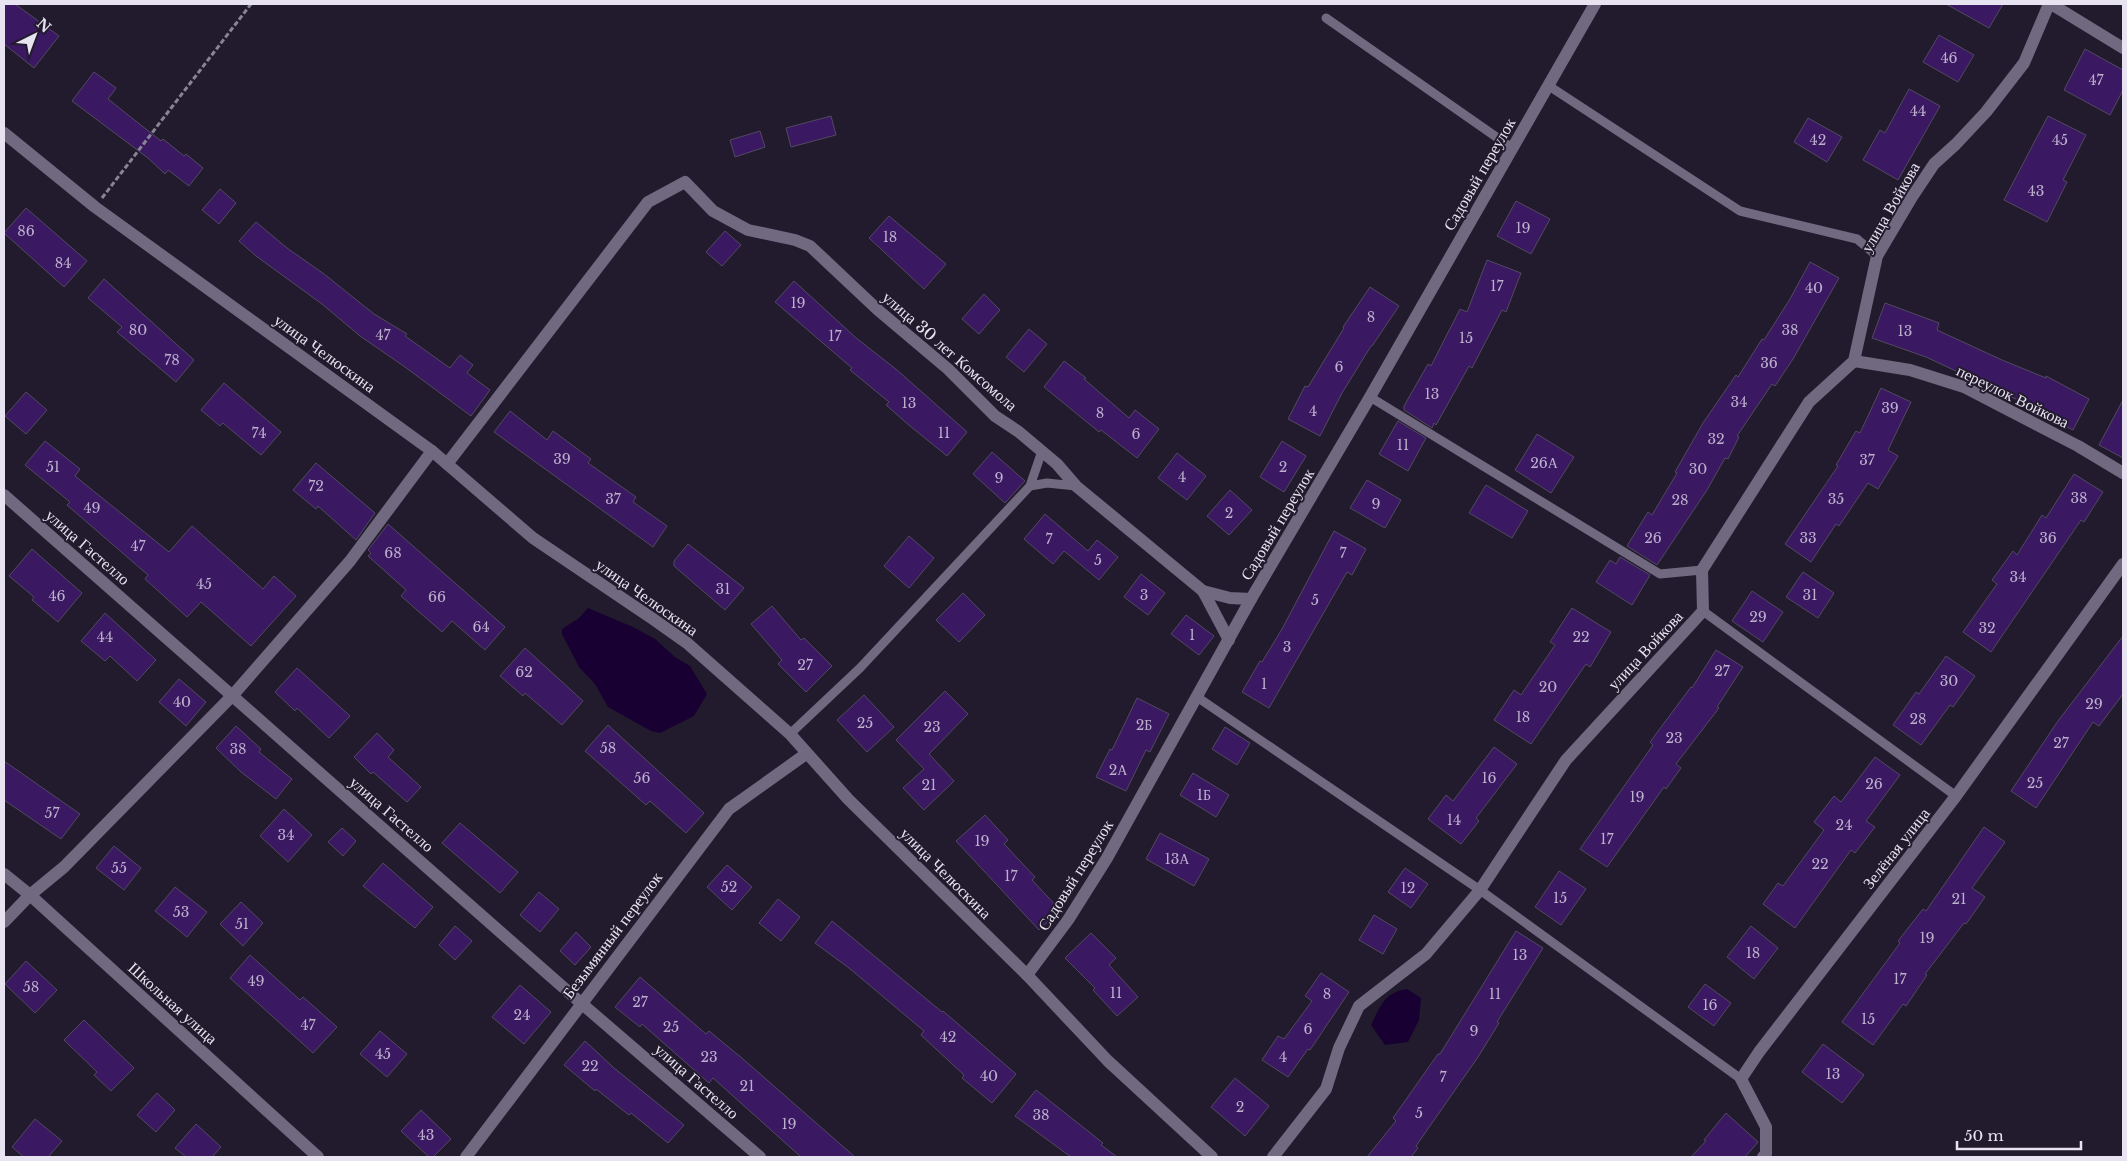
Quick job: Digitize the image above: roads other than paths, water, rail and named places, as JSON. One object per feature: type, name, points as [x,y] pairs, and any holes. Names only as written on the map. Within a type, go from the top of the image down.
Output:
[{"type":"street","name":"Садовый переулок","points":[[1026,975],[1068,920],[1107,858],[1251,599],[1370,397],[1596,4]]},
{"type":"street","points":[[2050,4],[2123,48]]},
{"type":"street","name":"улица Войкова","points":[[1854,361],[1877,256],[1934,164],[1986,112],[2024,63],[2050,4]]},
{"type":"street","name":"улица Челюскина","points":[[4,133],[95,207],[432,451],[533,538],[687,643],[790,734],[848,799],[1026,975],[1108,1061],[1212,1157]]},
{"type":"street","name":"улица 30 лет Комсомола","points":[[447,464],[648,202],[685,182],[713,211],[748,230],[795,240],[810,246],[878,310],[948,369],[995,416],[1019,432],[1042,451],[1057,464],[1076,486],[1203,591],[1229,640]]},
{"type":"street","points":[[1702,570],[1809,402],[1854,361]]},
{"type":"street","name":"переулок Войкова","points":[[1854,361],[1910,370],[1964,387],[2078,446],[2123,472]]},
{"type":"street","points":[[4,922],[30,895],[64,867],[232,695],[350,562],[432,451]]},
{"type":"street","name":"улица Гастелло","points":[[4,495],[581,1003],[760,1157]]},
{"type":"street","name":"Зелёная улица","points":[[1741,1079],[1956,796],[2123,564]]},
{"type":"street","name":"улица Войкова","points":[[1273,1157],[1326,1089],[1339,1048],[1359,1006],[1426,954],[1480,890],[1566,760],[1703,612],[1702,570]]},
{"type":"street","name":"улица 30 лет Комсомола","points":[[1203,591],[1230,598],[1251,599]]},
{"type":"street","name":"Безымянный переулок","points":[[466,1157],[729,809],[806,754]]},
{"type":"street","name":"Школьная улица","points":[[4,874],[30,895],[318,1157]]},
{"type":"street","points":[[1741,1079],[1766,1127],[1766,1154],[1763,1157]]},
{"type":"lane","points":[[1326,18],[1512,148]]},
{"type":"lane","points":[[1549,86],[1740,211],[1857,239],[1877,256]]},
{"type":"lane","points":[[1370,397],[1660,574],[1702,570]]},
{"type":"lane","points":[[790,734],[860,668],[1030,486],[1042,451]]},
{"type":"lane","points":[[1030,486],[1047,483],[1076,486]]},
{"type":"lane","points":[[1703,612],[1956,796]]},
{"type":"lane","points":[[1197,697],[1480,890],[1741,1079]]}]
